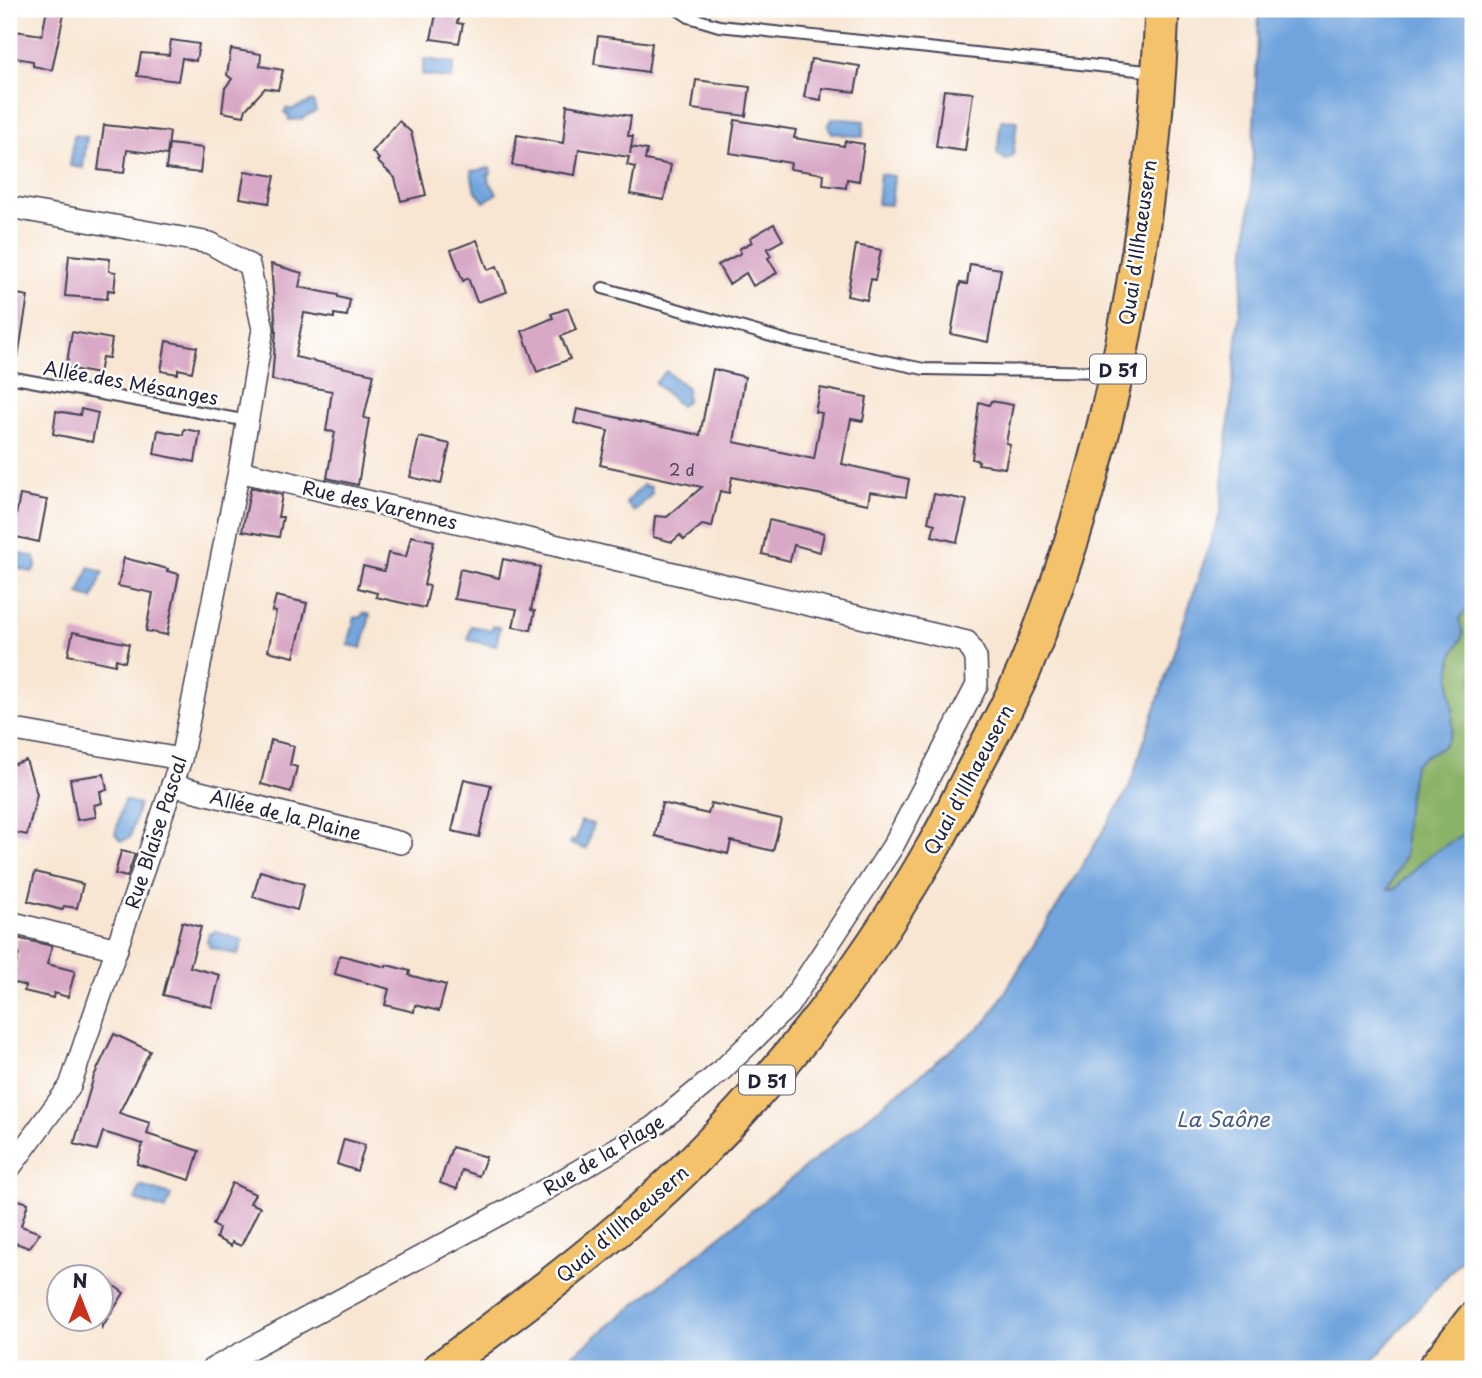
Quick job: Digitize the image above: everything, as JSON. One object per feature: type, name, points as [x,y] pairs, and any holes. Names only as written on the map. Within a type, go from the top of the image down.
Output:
[{"type":"main road","name":"Quai d'Illhaeusern","points":[[439,1369],[583,1259],[692,1161],[740,1111],[846,983],[933,848],[1024,670],[1058,582],[1124,372],[1143,217],[1166,73],[1162,9]]},
{"type":"main road","points":[[1434,1369],[1473,1319]]},
{"type":"street","points":[[9,207],[210,243],[249,265],[263,330],[239,471]]},
{"type":"street","name":"Rue des Varennes","points":[[239,471],[967,642]]},
{"type":"street","name":"Rue Blaise Pascal","points":[[9,1169],[70,1086],[181,759],[239,471]]},
{"type":"street","name":"Rue de la Plage","points":[[212,1369],[552,1186],[653,1127],[721,1071],[788,1006],[893,846],[977,685],[976,658],[967,642]]},
{"type":"street","points":[[9,729],[181,759]]},
{"type":"street","name":"Allée de la Plaine","points":[[172,785],[401,843]]},
{"type":"street","points":[[9,922],[117,949]]},
{"type":"lane","points":[[677,9],[689,17],[719,26],[1166,73]]},
{"type":"lane","points":[[603,288],[792,342],[924,369],[1124,372]]},
{"type":"lane","name":"Allée des Mésanges","points":[[9,377],[248,421]]},
{"type":"green space","points":[[1473,600],[1473,829],[1428,856],[1395,889],[1388,889],[1405,856],[1405,819],[1414,765],[1441,748],[1452,730],[1452,656],[1463,635],[1459,619]]},
{"type":"water","name":"La Saône","points":[[1259,9],[1473,9],[1473,600],[1459,619],[1463,635],[1452,657],[1452,730],[1441,748],[1414,765],[1405,819],[1405,856],[1388,889],[1395,889],[1428,856],[1473,829],[1473,1246],[1366,1369],[555,1369],[988,1020],[1128,790],[1220,513],[1251,198]]},
{"type":"water","points":[[424,59],[454,63],[452,79],[422,75]]},
{"type":"water","points":[[313,101],[316,111],[301,119],[289,120],[284,112],[287,108],[290,110]]},
{"type":"water","points":[[833,118],[864,121],[863,137],[832,133],[828,126]]},
{"type":"water","points":[[1001,120],[1017,121],[1013,156],[1006,160],[997,154]]},
{"type":"water","points":[[74,135],[87,137],[83,168],[70,166]]},
{"type":"water","points":[[490,168],[491,174],[487,175],[497,193],[484,202],[474,188],[471,171]]},
{"type":"water","points":[[880,174],[894,176],[891,205],[877,204]]},
{"type":"water","points":[[666,371],[687,388],[687,400],[680,406],[655,383]]},
{"type":"water","points":[[643,485],[651,487],[652,494],[634,512],[626,503]]},
{"type":"water","points":[[9,551],[35,557],[36,567],[32,572],[9,566]]},
{"type":"water","points":[[89,567],[103,572],[93,599],[79,594]]},
{"type":"water","points":[[363,613],[370,615],[362,648],[348,645],[355,617],[361,618]]},
{"type":"water","points":[[471,626],[491,630],[493,626],[500,627],[496,646],[468,640]]},
{"type":"water","points":[[124,800],[139,804],[130,838],[121,841],[115,834]]},
{"type":"water","points":[[581,821],[593,824],[586,849],[570,844],[572,840],[576,841]]},
{"type":"water","points":[[214,931],[243,940],[238,955],[209,947],[209,933],[213,934]]},
{"type":"water","points":[[140,1186],[171,1195],[166,1210],[135,1200]]},
{"type":"building","points":[[47,9],[65,9],[52,70],[33,66],[33,61],[10,57],[14,31],[42,35]]},
{"type":"building","points":[[437,9],[460,9],[457,23],[463,24],[459,43],[431,39]]},
{"type":"building","points":[[598,36],[652,43],[648,72],[594,64]]},
{"type":"building","points":[[171,40],[199,44],[196,61],[182,58],[178,81],[137,76],[141,53],[169,55]]},
{"type":"building","points":[[231,49],[261,54],[260,66],[283,70],[278,90],[265,88],[246,109],[244,116],[222,112],[225,88],[232,79],[227,75]]},
{"type":"building","points":[[811,59],[860,66],[855,92],[822,88],[821,100],[804,97]]},
{"type":"building","points":[[696,80],[750,87],[746,116],[692,109]]},
{"type":"building","points":[[944,90],[973,93],[965,151],[936,147]]},
{"type":"building","points":[[567,105],[631,116],[628,136],[633,136],[631,147],[647,150],[645,160],[671,165],[664,200],[630,194],[635,167],[627,165],[629,157],[579,149],[575,175],[512,165],[517,135],[563,143]]},
{"type":"building","points":[[735,120],[796,130],[794,138],[844,146],[845,141],[864,144],[859,181],[847,179],[846,188],[823,185],[824,174],[790,169],[791,163],[730,153]]},
{"type":"building","points":[[399,121],[411,132],[426,195],[401,201],[395,178],[377,161],[379,159],[372,152]]},
{"type":"building","points":[[104,125],[170,132],[167,155],[127,150],[124,173],[98,170]]},
{"type":"building","points":[[169,144],[203,148],[200,173],[166,169]]},
{"type":"building","points":[[245,171],[275,176],[269,203],[240,198]]},
{"type":"building","points":[[774,224],[783,240],[767,249],[771,256],[768,258],[777,273],[753,286],[746,273],[729,284],[718,265],[741,253],[739,249],[752,242],[750,238]]},
{"type":"building","points":[[477,240],[488,270],[497,266],[507,292],[477,302],[468,278],[463,281],[451,250]]},
{"type":"building","points":[[856,245],[881,250],[875,280],[871,279],[867,300],[847,296]]},
{"type":"building","points":[[69,255],[110,259],[109,271],[116,272],[114,291],[108,290],[107,299],[65,296]]},
{"type":"building","points":[[271,264],[302,273],[299,287],[350,300],[347,316],[334,314],[334,318],[304,313],[295,357],[374,374],[364,418],[369,419],[358,485],[327,478],[335,432],[326,431],[332,391],[272,380],[276,331]]},
{"type":"building","points":[[970,264],[1001,269],[988,342],[951,334],[960,283],[967,284]]},
{"type":"building","points":[[12,293],[28,296],[18,357],[9,356]]},
{"type":"building","points":[[568,308],[576,330],[561,336],[570,359],[537,372],[522,331],[553,318],[551,314]]},
{"type":"building","points":[[72,332],[112,339],[109,358],[102,357],[99,374],[66,368]]},
{"type":"building","points":[[166,341],[197,347],[192,372],[178,369],[178,374],[161,371]]},
{"type":"building","points":[[713,369],[745,377],[734,442],[814,459],[822,413],[815,412],[820,388],[867,397],[863,421],[851,419],[842,464],[909,479],[906,497],[870,492],[868,504],[732,477],[729,493],[720,491],[712,527],[702,525],[684,540],[680,535],[672,542],[653,537],[655,516],[667,517],[702,487],[600,465],[608,431],[574,423],[577,409],[700,435]]},
{"type":"building","points":[[991,401],[1013,405],[1006,443],[1010,444],[1005,468],[978,464],[979,461],[972,459],[979,402],[989,405]]},
{"type":"building","points":[[81,409],[98,413],[92,442],[53,434],[56,411],[80,415]]},
{"type":"building","points":[[184,429],[200,432],[195,462],[154,454],[158,430],[183,435]]},
{"type":"building","points":[[419,437],[450,444],[441,484],[410,477]]},
{"type":"building","points":[[251,487],[282,495],[278,517],[283,517],[279,537],[242,531]]},
{"type":"building","points":[[934,494],[967,500],[957,542],[932,536],[935,524],[928,522]]},
{"type":"building","points":[[20,495],[47,500],[39,542],[12,536]]},
{"type":"building","points":[[769,520],[824,533],[820,552],[794,545],[790,561],[762,554]]},
{"type":"building","points":[[411,536],[434,541],[424,585],[430,586],[425,608],[376,597],[377,593],[358,588],[363,566],[384,571],[388,553],[406,557]]},
{"type":"building","points":[[124,558],[179,574],[167,635],[146,631],[153,593],[118,586]]},
{"type":"building","points":[[503,559],[540,567],[531,610],[535,611],[531,630],[513,627],[517,609],[454,599],[460,569],[499,578]]},
{"type":"building","points":[[276,596],[307,603],[294,657],[268,651],[276,612],[272,611]]},
{"type":"building","points":[[73,632],[129,644],[125,662],[116,659],[115,665],[68,655]]},
{"type":"building","points":[[271,740],[294,746],[290,765],[297,767],[291,792],[261,784]]},
{"type":"building","points":[[26,760],[37,794],[27,835],[9,831],[9,766]]},
{"type":"building","points":[[104,774],[107,790],[100,791],[102,803],[94,805],[96,817],[77,820],[70,779]]},
{"type":"building","points":[[464,779],[491,785],[479,837],[452,831]]},
{"type":"building","points":[[662,803],[708,814],[711,803],[781,819],[773,851],[731,841],[728,854],[655,836]]},
{"type":"building","points":[[121,851],[135,854],[127,877],[115,874]]},
{"type":"building","points":[[260,871],[304,884],[297,910],[253,897]]},
{"type":"building","points":[[35,872],[83,884],[77,908],[64,906],[62,910],[28,901]]},
{"type":"building","points":[[182,922],[201,927],[190,967],[220,975],[212,1007],[163,995]]},
{"type":"building","points":[[17,938],[52,946],[47,964],[75,971],[68,997],[54,993],[53,998],[24,991],[25,986],[12,982],[19,953],[14,951]]},
{"type":"building","points":[[340,955],[410,971],[409,975],[446,985],[439,1011],[415,1005],[414,1012],[385,1005],[389,989],[335,974]]},
{"type":"building","points":[[114,1034],[150,1051],[119,1113],[150,1123],[147,1134],[199,1151],[190,1180],[137,1164],[143,1144],[103,1132],[97,1150],[74,1144],[94,1076]]},
{"type":"building","points":[[344,1139],[365,1145],[357,1171],[337,1164]]},
{"type":"building","points":[[452,1147],[486,1157],[479,1176],[462,1170],[457,1189],[440,1183]]},
{"type":"building","points":[[232,1183],[255,1194],[250,1203],[260,1207],[241,1246],[232,1242],[231,1246],[216,1238],[219,1229],[213,1225]]},
{"type":"building","points":[[9,1197],[28,1203],[21,1226],[40,1233],[29,1248],[16,1243],[13,1252],[9,1251]]},
{"type":"building","points":[[116,1287],[124,1293],[116,1305]]}]
